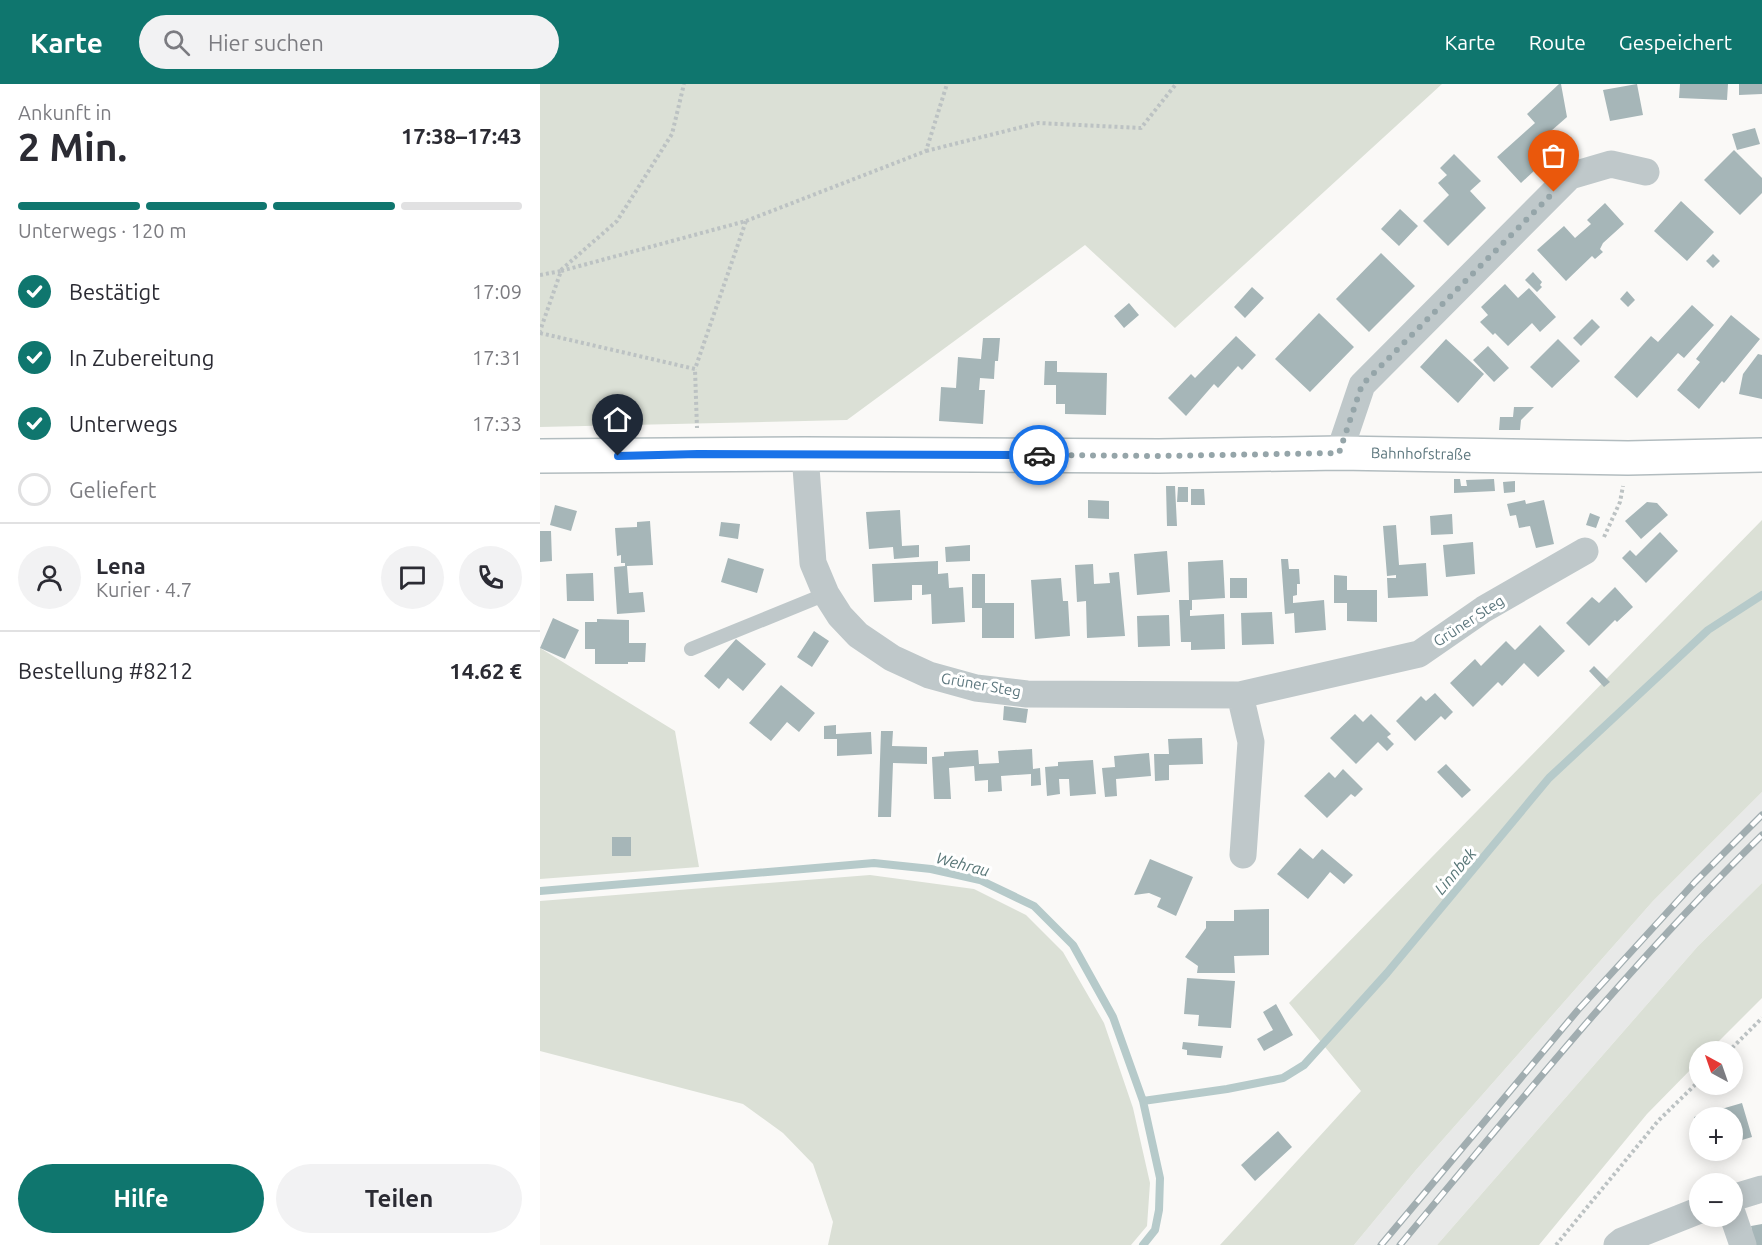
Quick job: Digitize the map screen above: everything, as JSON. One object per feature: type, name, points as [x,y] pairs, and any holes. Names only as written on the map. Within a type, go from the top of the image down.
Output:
[{"type":"main road","name":"Bahnhofstraße","points":[[540,456],[805,453],[1159,456],[1339,453],[1628,458],[1762,455]]},
{"type":"street","points":[[1339,453],[1362,385],[1570,176],[1611,164],[1646,172]]},
{"type":"street","name":"Grüner Steg","points":[[805,453],[813,563],[826,594],[840,616],[858,635],[892,658],[929,675],[976,687],[1027,694],[1240,695],[1419,654],[1484,609],[1585,551]]},
{"type":"street","points":[[1240,695],[1251,742],[1243,855]]},
{"type":"street","points":[[1743,1194],[1762,1189]]},
{"type":"street","points":[[1617,1245],[1689,1214]]},
{"type":"street","points":[[1737,1227],[1743,1245]]},
{"type":"lane","points":[[691,649],[826,594]]},
{"type":"path","points":[[684,84],[672,134],[616,220],[561,271],[540,332],[695,369]]},
{"type":"path","points":[[926,151],[947,84]]},
{"type":"path","points":[[540,275],[746,221],[926,151],[1038,123],[1141,128],[1176,84]]},
{"type":"path","points":[[698,454],[695,369],[746,221]]},
{"type":"path","points":[[1585,551],[1606,536],[1620,502],[1628,458]]},
{"type":"path","points":[[1739,1041],[1762,1018]]},
{"type":"path","points":[[1556,1245],[1658,1121],[1689,1091]]},
{"type":"shaded area","points":[[540,84],[1442,84],[1175,328],[1085,245],[847,420],[540,427]]},
{"type":"shaded area","points":[[1762,520],[1762,792],[1653,901],[1416,1170],[1354,1245],[1220,1245],[1361,1091],[1289,1003]]},
{"type":"shaded area","points":[[540,648],[675,731],[699,867],[540,879]]},
{"type":"shaded area","points":[[1762,792],[1762,883],[1698,946],[1437,1245],[1354,1245],[1416,1170],[1653,901]]},
{"type":"shaded area","points":[[870,875],[974,889],[1026,915],[1063,952],[1104,1023],[1133,1108],[1150,1183],[1147,1226],[1131,1245],[828,1245],[833,1222],[813,1164],[783,1133],[743,1104],[540,1051],[540,901]]},
{"type":"shaded area","points":[[1762,883],[1762,998],[1719,1041],[1689,1041],[1689,1071],[1647,1114],[1539,1245],[1437,1245],[1698,946]]},
{"type":"building","points":[[1561,84],[1567,117],[1551,131],[1563,144],[1521,183],[1497,157],[1535,123],[1527,114]]},
{"type":"building","points":[[1637,84],[1643,115],[1610,121],[1603,90]]},
{"type":"building","points":[[1680,84],[1728,84],[1727,100],[1679,98]]},
{"type":"building","points":[[1739,84],[1762,84],[1762,94],[1739,95]]},
{"type":"building","points":[[1755,128],[1760,144],[1737,150],[1732,134]]},
{"type":"building","points":[[1734,150],[1762,178],[1762,193],[1740,215],[1704,180]]},
{"type":"building","points":[[1454,154],[1481,181],[1470,191],[1486,208],[1448,246],[1423,221],[1449,195],[1438,183],[1447,175],[1440,168]]},
{"type":"building","points":[[1681,201],[1714,232],[1687,261],[1654,231]]},
{"type":"building","points":[[1605,203],[1624,224],[1603,243],[1600,249],[1603,252],[1595,259],[1592,256],[1566,281],[1537,250],[1564,226],[1575,238],[1591,224],[1587,220]]},
{"type":"building","points":[[1400,209],[1418,226],[1399,246],[1381,229]]},
{"type":"building","points":[[1381,253],[1415,286],[1369,332],[1336,299]]},
{"type":"building","points":[[1713,254],[1720,261],[1713,268],[1706,261]]},
{"type":"building","points":[[1533,272],[1542,282],[1540,285],[1542,287],[1537,292],[1525,280]]},
{"type":"building","points":[[1505,284],[1518,298],[1529,288],[1556,317],[1540,332],[1532,323],[1508,346],[1480,322],[1488,315],[1481,307]]},
{"type":"building","points":[[1252,287],[1264,298],[1245,318],[1234,307]]},
{"type":"building","points":[[1627,291],[1635,300],[1628,307],[1620,299]]},
{"type":"building","points":[[1129,303],[1139,315],[1124,328],[1114,316]]},
{"type":"building","points":[[1692,305],[1714,325],[1684,358],[1678,353],[1637,398],[1614,377],[1651,336],[1658,342]]},
{"type":"building","points":[[1319,313],[1354,347],[1310,392],[1275,359]]},
{"type":"building","points":[[1731,315],[1760,339],[1699,409],[1677,390],[1700,362],[1696,359]]},
{"type":"building","points":[[1592,319],[1600,327],[1581,346],[1573,338]]},
{"type":"building","points":[[1236,336],[1256,355],[1242,370],[1238,366],[1218,388],[1214,384],[1186,416],[1168,398],[1191,374],[1195,378]]},
{"type":"building","points":[[983,338],[1000,338],[994,379],[980,378],[979,390],[985,390],[983,424],[939,421],[941,387],[956,388],[958,357],[981,359]]},
{"type":"building","points":[[1446,339],[1484,374],[1458,403],[1420,367]]},
{"type":"building","points":[[1558,339],[1580,361],[1552,388],[1530,367]]},
{"type":"building","points":[[1488,346],[1509,368],[1494,382],[1473,360]]},
{"type":"building","points":[[1758,354],[1762,355],[1762,399],[1739,394],[1743,374]]},
{"type":"building","points":[[1045,361],[1057,361],[1057,372],[1107,373],[1106,415],[1065,414],[1065,404],[1056,404],[1056,385],[1044,385]]},
{"type":"building","points":[[1514,407],[1534,407],[1521,420],[1520,430],[1499,430],[1500,417],[1513,417]]},
{"type":"building","points":[[1454,479],[1460,479],[1461,486],[1467,486],[1466,480],[1494,479],[1495,491],[1454,493]]},
{"type":"building","points":[[1515,481],[1515,492],[1504,493],[1503,482]]},
{"type":"building","points":[[1166,486],[1175,486],[1177,526],[1167,526]]},
{"type":"building","points":[[1178,487],[1188,487],[1188,502],[1177,502]]},
{"type":"building","points":[[1191,489],[1204,489],[1205,505],[1191,505]]},
{"type":"building","points":[[1088,500],[1109,501],[1109,519],[1088,518]]},
{"type":"building","points":[[1525,500],[1526,504],[1544,500],[1554,544],[1536,548],[1530,526],[1519,528],[1516,515],[1510,516],[1507,504]]},
{"type":"building","points":[[1647,502],[1657,503],[1668,515],[1641,539],[1625,521]]},
{"type":"building","points":[[555,505],[577,511],[571,531],[550,525]]},
{"type":"building","points":[[900,510],[902,546],[919,545],[919,557],[894,559],[893,547],[869,549],[866,512]]},
{"type":"building","points":[[1590,513],[1600,517],[1596,528],[1586,525]]},
{"type":"building","points":[[1452,514],[1453,534],[1431,535],[1430,516]]},
{"type":"building","points":[[650,521],[653,565],[627,566],[629,593],[643,592],[645,612],[617,614],[614,567],[625,566],[625,563],[621,563],[621,555],[617,556],[615,528],[637,527],[637,522]]},
{"type":"building","points":[[721,522],[740,524],[738,539],[719,536]]},
{"type":"building","points":[[1396,525],[1399,565],[1426,563],[1428,596],[1388,598],[1387,578],[1396,578],[1396,575],[1387,576],[1383,526]]},
{"type":"building","points":[[540,531],[551,531],[552,561],[540,562]]},
{"type":"building","points":[[1660,532],[1678,551],[1646,583],[1622,558],[1630,550],[1636,556]]},
{"type":"building","points":[[1473,542],[1475,574],[1446,577],[1443,545]]},
{"type":"building","points":[[970,545],[970,561],[946,562],[945,547]]},
{"type":"building","points":[[1167,551],[1170,592],[1137,595],[1134,554]]},
{"type":"building","points":[[728,558],[764,569],[757,593],[721,582]]},
{"type":"building","points":[[1281,559],[1288,559],[1289,569],[1299,569],[1300,584],[1297,584],[1297,595],[1293,596],[1293,603],[1324,600],[1326,630],[1295,633],[1294,613],[1285,614]]},
{"type":"building","points":[[1223,560],[1225,598],[1192,600],[1190,616],[1224,614],[1225,649],[1191,650],[1191,642],[1181,642],[1179,600],[1189,600],[1188,562]]},
{"type":"building","points":[[938,561],[938,574],[948,573],[949,588],[963,587],[965,622],[932,624],[931,594],[922,595],[922,585],[912,585],[912,600],[874,602],[872,564]]},
{"type":"building","points":[[1093,564],[1094,584],[1110,583],[1109,573],[1119,572],[1125,636],[1087,638],[1086,601],[1077,602],[1075,565]]},
{"type":"building","points":[[593,573],[594,601],[567,601],[566,574]]},
{"type":"building","points":[[972,574],[985,574],[985,603],[1014,603],[1014,638],[982,638],[982,608],[972,608]]},
{"type":"building","points":[[1334,575],[1347,576],[1347,590],[1377,590],[1377,622],[1347,621],[1347,603],[1334,603]]},
{"type":"building","points":[[1061,578],[1063,601],[1068,601],[1070,636],[1035,639],[1031,580]]},
{"type":"building","points":[[1230,578],[1247,578],[1247,598],[1230,598]]},
{"type":"building","points":[[1615,587],[1633,607],[1617,622],[1615,620],[1589,646],[1566,623],[1592,597],[1599,603]]},
{"type":"building","points":[[1272,612],[1274,644],[1242,645],[1241,613]]},
{"type":"building","points":[[1169,615],[1170,646],[1138,647],[1137,616]]},
{"type":"building","points":[[553,618],[579,630],[565,659],[540,648]]},
{"type":"building","points":[[597,619],[629,620],[629,643],[646,643],[645,662],[595,664],[595,649],[585,649],[585,622],[597,622]]},
{"type":"building","points":[[1540,625],[1565,651],[1538,677],[1524,663],[1502,686],[1498,682],[1473,707],[1450,683],[1475,659],[1481,666],[1506,641],[1515,650]]},
{"type":"building","points":[[814,631],[829,641],[812,667],[797,657]]},
{"type":"building","points":[[736,639],[766,664],[743,691],[728,678],[719,689],[704,676]]},
{"type":"building","points":[[1594,666],[1610,682],[1604,687],[1589,671]]},
{"type":"building","points":[[781,685],[815,713],[799,732],[787,722],[771,741],[749,723]]},
{"type":"building","points":[[1435,693],[1453,712],[1445,720],[1441,716],[1415,741],[1396,721],[1421,696],[1426,701]]},
{"type":"building","points":[[1004,706],[1028,709],[1026,723],[1003,720]]},
{"type":"building","points":[[1355,714],[1363,722],[1371,714],[1391,734],[1387,737],[1394,744],[1387,751],[1378,742],[1356,764],[1330,738]]},
{"type":"building","points":[[836,725],[836,734],[871,732],[872,754],[837,756],[837,739],[824,739],[824,726]]},
{"type":"building","points":[[881,731],[893,731],[892,746],[927,747],[927,764],[893,763],[891,817],[878,817]]},
{"type":"building","points":[[1202,738],[1203,764],[1169,765],[1169,780],[1155,781],[1154,754],[1169,754],[1168,739]]},
{"type":"building","points":[[1032,749],[1033,769],[1040,768],[1041,785],[1031,786],[1031,774],[1001,776],[1002,791],[988,792],[988,780],[975,781],[974,766],[949,768],[951,799],[934,799],[932,757],[944,756],[944,752],[978,750],[979,764],[999,763],[998,751]]},
{"type":"building","points":[[1149,753],[1151,776],[1116,779],[1117,796],[1105,797],[1102,768],[1115,767],[1114,756]]},
{"type":"building","points":[[1093,760],[1096,794],[1070,796],[1069,779],[1059,779],[1060,794],[1047,796],[1045,767],[1058,766],[1058,762]]},
{"type":"building","points":[[1446,764],[1471,790],[1462,798],[1437,772]]},
{"type":"building","points":[[1343,769],[1363,789],[1355,797],[1351,794],[1327,818],[1304,796],[1329,772],[1335,778]]},
{"type":"building","points":[[612,837],[631,837],[631,856],[612,856]]},
{"type":"building","points":[[1300,848],[1313,859],[1322,849],[1353,875],[1344,884],[1330,872],[1308,899],[1277,874]]},
{"type":"building","points":[[1150,859],[1193,877],[1176,916],[1157,907],[1161,898],[1149,893],[1134,895]]},
{"type":"building","points":[[1269,909],[1269,955],[1234,956],[1235,973],[1197,973],[1198,966],[1185,957],[1206,928],[1206,921],[1234,921],[1234,910]]},
{"type":"building","points":[[1187,978],[1235,981],[1231,1028],[1198,1026],[1199,1015],[1184,1014]]},
{"type":"building","points":[[1276,1004],[1293,1035],[1264,1051],[1257,1039],[1273,1030],[1263,1012]]},
{"type":"building","points":[[1183,1042],[1223,1046],[1221,1058],[1187,1055],[1187,1050],[1182,1049]]},
{"type":"building","points":[[1742,1103],[1752,1137],[1743,1140],[1743,1107],[1728,1107]]},
{"type":"building","points":[[1278,1131],[1292,1147],[1255,1181],[1241,1165]]},
{"type":"building","points":[[1762,1224],[1762,1245],[1754,1245],[1751,1226]]},
{"type":"waterway","name":"Linnbek","points":[[1143,1101],[1283,1078],[1304,1065],[1387,973],[1549,778],[1708,630],[1762,595]]},
{"type":"waterway","name":"Wehrau","points":[[540,891],[874,863],[931,869],[980,880],[1034,906],[1073,945],[1113,1017],[1143,1101],[1160,1178],[1159,1210],[1155,1230],[1143,1245]]},
{"type":"railway","points":[[1381,1245],[1578,1010],[1695,882],[1762,815]]},
{"type":"railway","points":[[1400,1245],[1621,984],[1762,835]]},
{"type":"way so far","points":[[1039,455],[1339,453],[1362,385],[1554,192]]},
{"type":"route","points":[[618,456],[805,453],[1039,455]]}]
